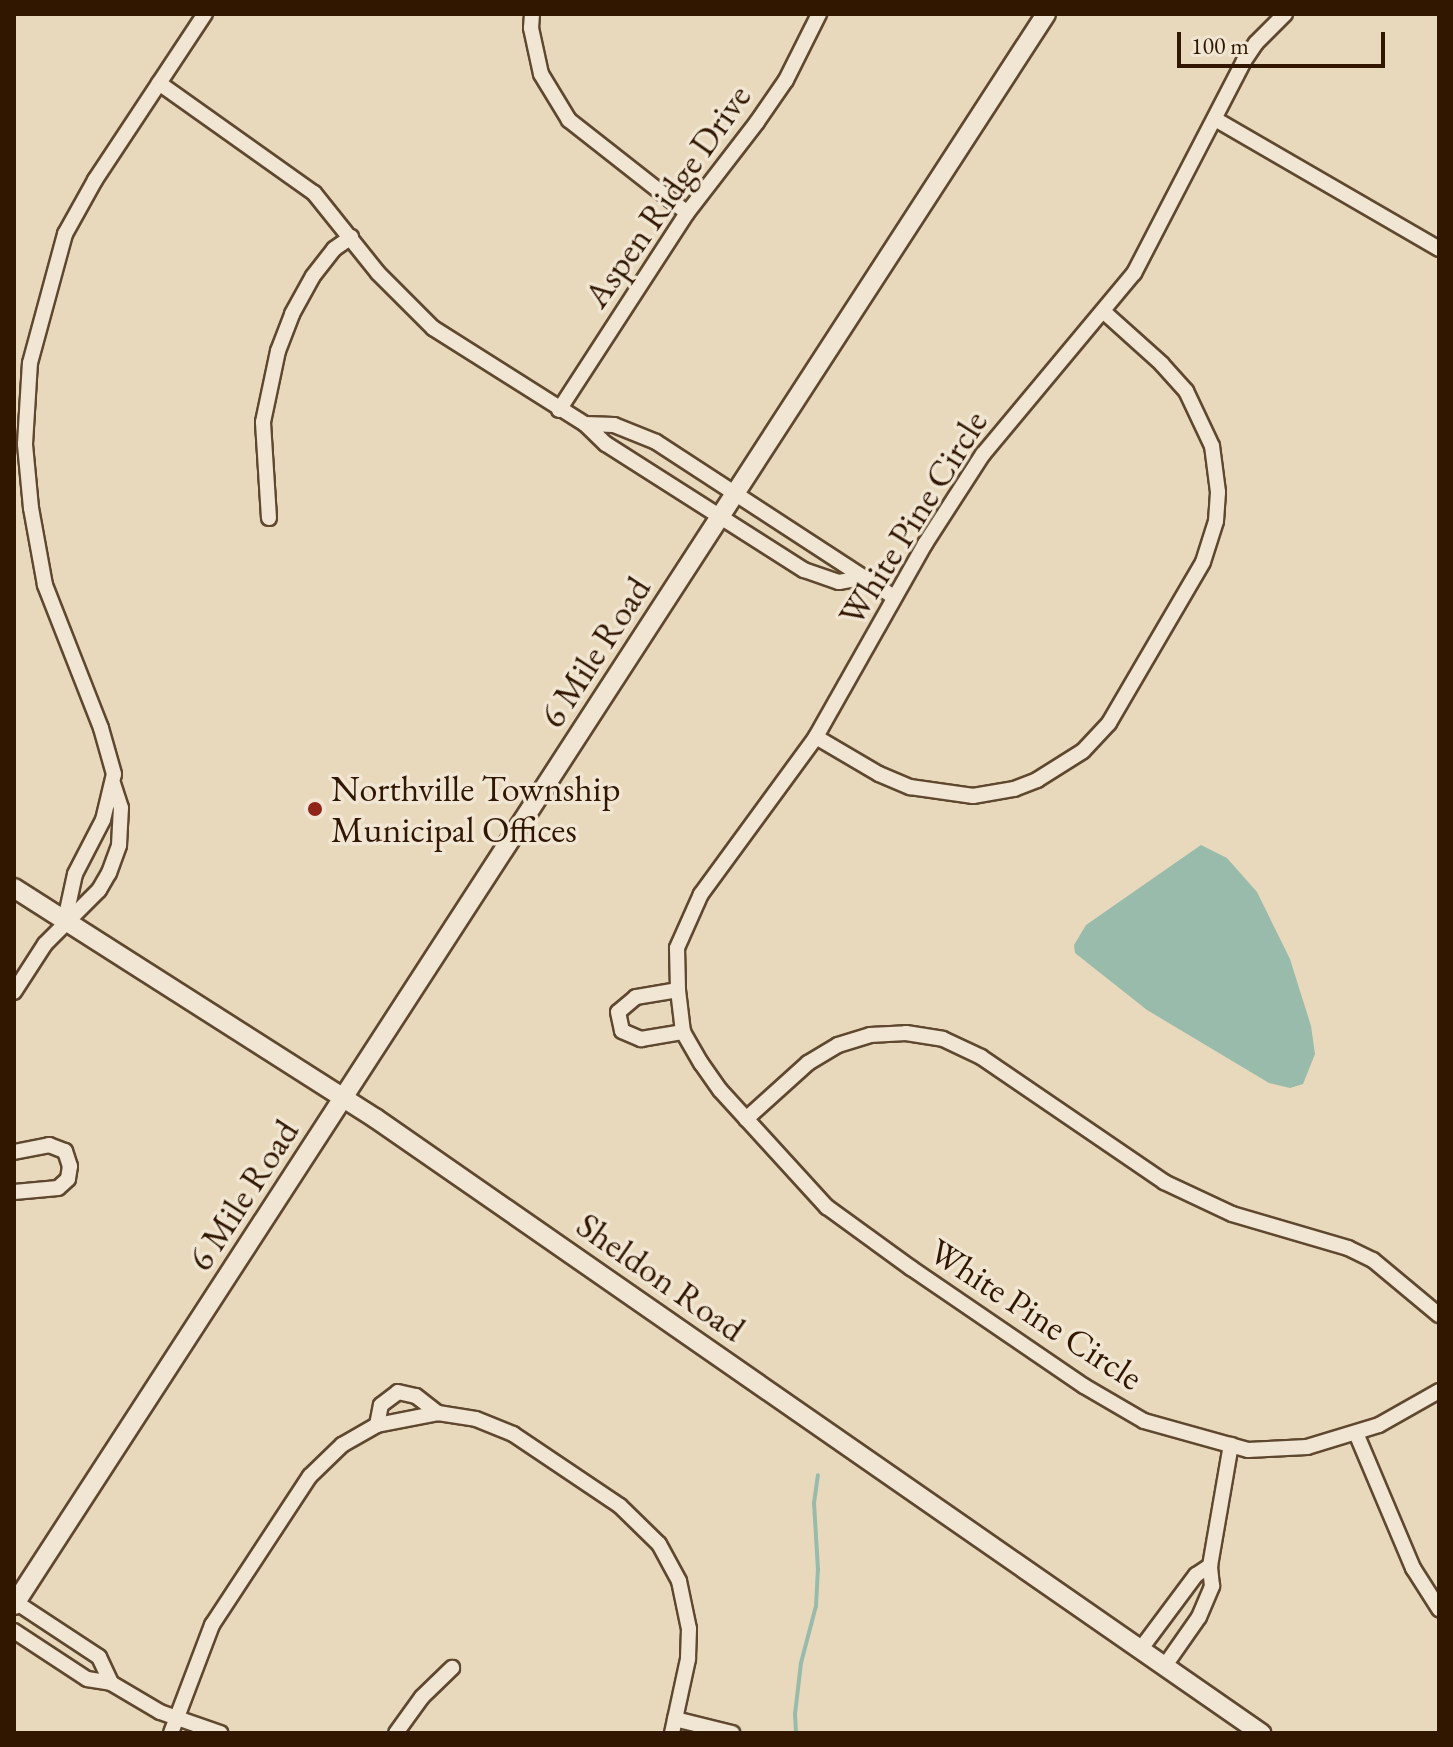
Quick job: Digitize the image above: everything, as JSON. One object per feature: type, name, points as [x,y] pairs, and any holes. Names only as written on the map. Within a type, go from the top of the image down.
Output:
[{"type":"street","points":[[14,992],[65,920],[99,890],[119,845],[121,808],[101,728],[45,585],[31,508],[20,417],[30,363],[65,234],[95,180],[205,14]]},
{"type":"street","points":[[532,14],[531,28],[541,74],[569,120],[687,213]]},
{"type":"street","name":"Aspen Ridge Drive","points":[[559,410],[687,213],[764,112],[800,56],[819,14]]},
{"type":"street","name":"6 Mile Road","points":[[15,1603],[1046,14]]},
{"type":"street","name":"White Pine Circle","points":[[1285,14],[1250,52],[1134,273],[983,454],[894,597],[816,737],[701,894],[677,948],[678,990],[683,1032],[701,1063],[807,1188],[846,1222],[1084,1386],[1144,1421],[1248,1450],[1307,1447],[1356,1433],[1405,1412],[1439,1391]]},
{"type":"street","points":[[159,83],[314,193],[378,273],[433,328],[585,424],[614,425],[656,442],[894,597]]},
{"type":"street","points":[[1215,119],[1439,249]]},
{"type":"street","points":[[269,518],[263,422],[278,351],[292,314],[313,276],[334,249],[351,237]]},
{"type":"street","points":[[816,737],[879,774],[910,787],[973,796],[1037,780],[1083,751],[1109,723],[1203,562],[1216,521],[1218,492],[1212,446],[1186,391],[1104,312]]},
{"type":"street","name":"White Pine Circle","points":[[585,424],[606,444],[804,570],[839,582],[861,578]]},
{"type":"street","points":[[65,920],[75,874],[98,830],[113,784]]},
{"type":"street","name":"Sheldon Road","points":[[14,888],[443,1164],[1261,1733]]},
{"type":"street","points":[[678,990],[636,997],[618,1012],[622,1031],[641,1039],[683,1032]]},
{"type":"street","points":[[746,1119],[808,1063],[838,1045],[870,1035],[906,1033],[943,1039],[981,1057],[1164,1182],[1232,1214],[1348,1248],[1373,1260],[1439,1315]]},
{"type":"street","points":[[14,1152],[49,1145],[65,1151],[70,1166],[68,1179],[58,1188],[14,1192]]},
{"type":"street","points":[[377,1425],[381,1405],[398,1392],[416,1396],[438,1413]]},
{"type":"street","points":[[171,1733],[212,1625],[300,1490],[332,1453],[377,1425],[438,1413],[476,1419],[523,1440],[628,1511],[659,1544],[679,1581],[689,1629],[688,1659],[673,1726],[732,1733]]},
{"type":"street","points":[[1356,1433],[1413,1568],[1439,1609]]},
{"type":"street","points":[[1164,1667],[1199,1617],[1212,1586],[1210,1566],[1231,1445]]},
{"type":"street","points":[[1140,1650],[1196,1575],[1210,1566]]},
{"type":"street","points":[[15,1603],[99,1657],[111,1683]]},
{"type":"street","points":[[14,1631],[87,1679],[111,1683],[176,1718],[220,1733]]},
{"type":"street","points":[[396,1733],[422,1697],[452,1668]]},
{"type":"shaded area","points":[[1201,845],[1227,858],[1257,892],[1290,959],[1311,1026],[1315,1054],[1303,1084],[1290,1088],[1269,1083],[1147,1010],[1075,953],[1074,945],[1086,925]]},
{"type":"waterway","points":[[796,1733],[801,1663],[816,1606],[818,1570],[814,1503],[818,1475]]},
{"type":"place","name":"Northville Township Municipal Offices","points":[[315,809]]}]
